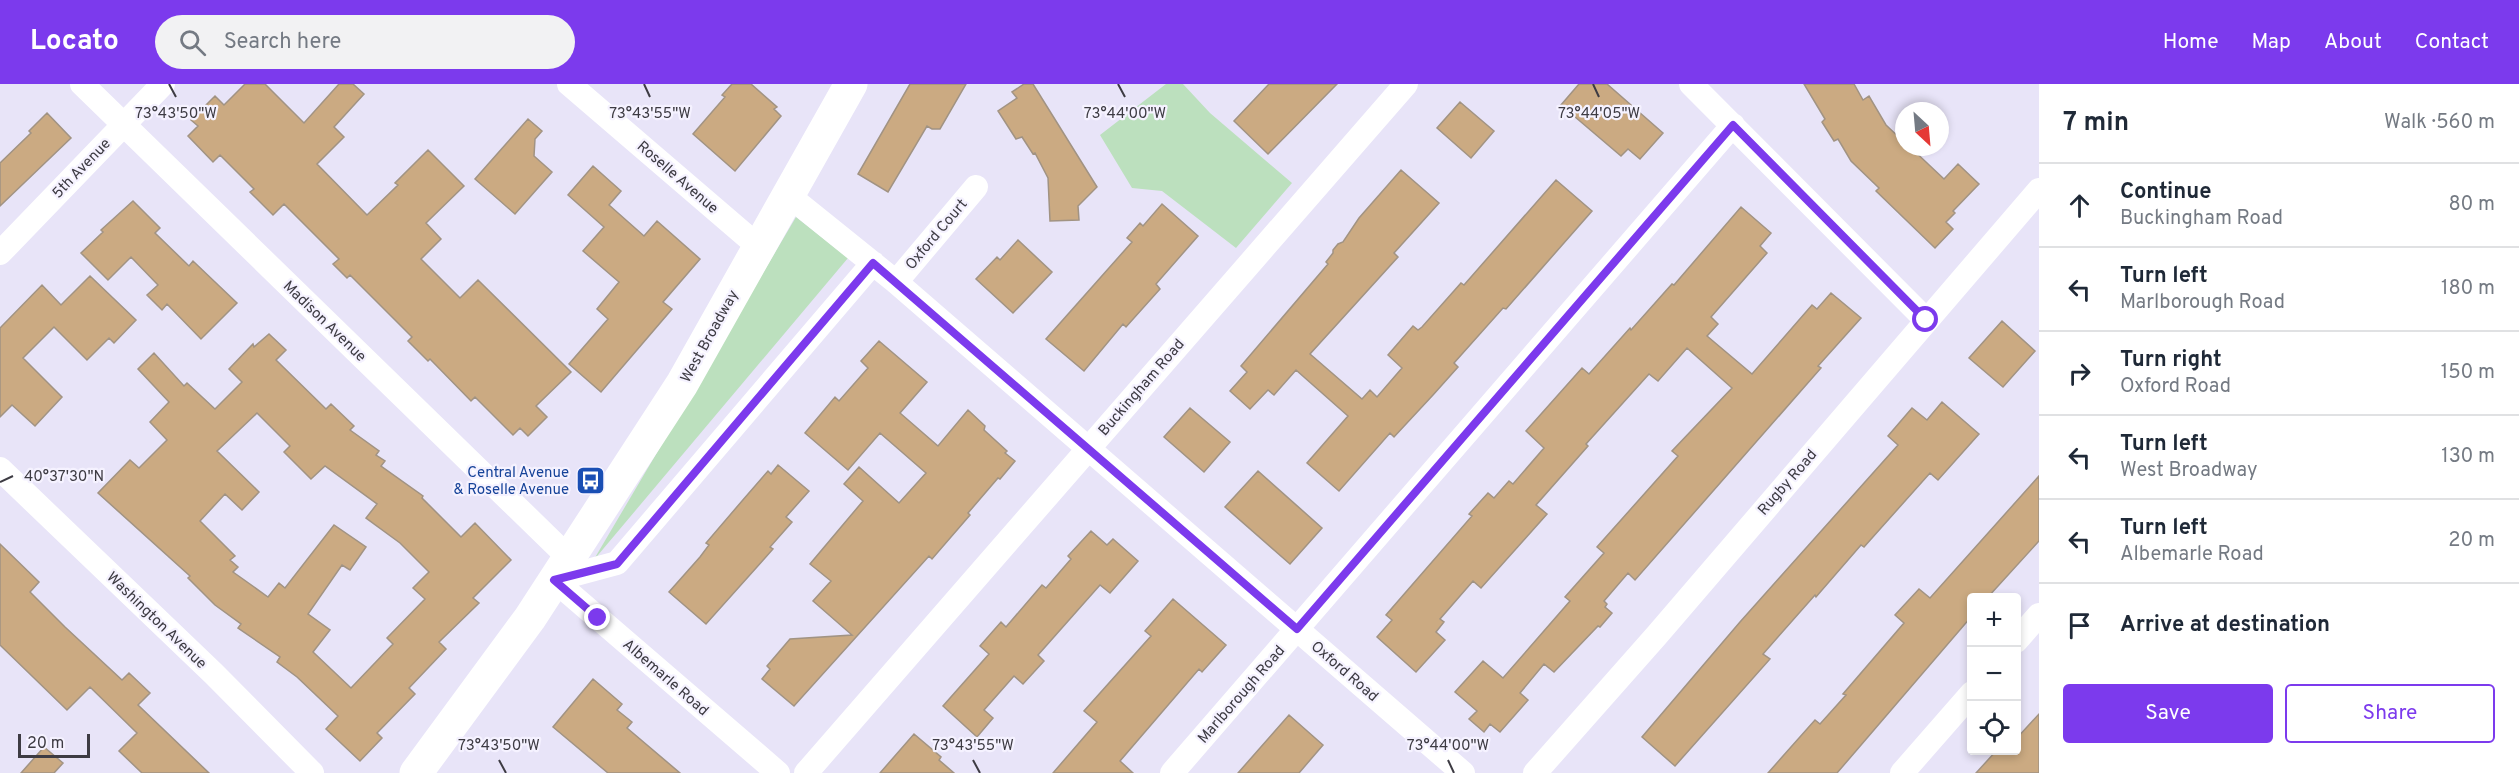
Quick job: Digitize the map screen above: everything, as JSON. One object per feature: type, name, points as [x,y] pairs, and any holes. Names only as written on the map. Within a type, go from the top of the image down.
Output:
[{"type":"main road","name":"West Broadway","points":[[416,773],[530,618],[682,384],[851,84]]},
{"type":"street","name":"Madison Avenue","points":[[82,84],[562,569]]},
{"type":"street","name":"5th Avenue","points":[[0,253],[163,84]]},
{"type":"street","name":"Roselle Avenue","points":[[570,84],[759,247]]},
{"type":"street","name":"Buckingham Road","points":[[806,773],[1406,84]]},
{"type":"street","points":[[1691,84],[1926,320]]},
{"type":"street","name":"Marlborough Road","points":[[1172,773],[1733,125]]},
{"type":"street","name":"Oxford Court","points":[[896,282],[976,187]]},
{"type":"street","name":"Rugby Road","points":[[1534,773],[1657,635],[2039,190]]},
{"type":"street","name":"Oxford Road","points":[[788,195],[896,282],[1463,773]]},
{"type":"street","points":[[562,569],[617,564],[873,263]]},
{"type":"street","name":"Washington Avenue","points":[[0,469],[214,674],[312,773]]},
{"type":"street","name":"Albemarle Road","points":[[562,569],[778,773]]},
{"type":"street","points":[[2021,635],[2039,615]]},
{"type":"street","points":[[1902,773],[1967,698]]},
{"type":"green space","points":[[1166,84],[1183,84],[1210,113],[1292,183],[1236,248],[1162,191],[1132,188],[1100,135]]},
{"type":"green space","points":[[796,217],[848,258],[593,561]]},
{"type":"building","points":[[245,84],[265,84],[304,123],[339,84],[353,84],[364,94],[334,127],[344,137],[317,164],[367,215],[398,185],[395,183],[428,150],[464,186],[426,223],[441,239],[421,259],[460,298],[478,280],[571,372],[536,406],[547,417],[528,436],[520,428],[513,435],[475,397],[471,401],[430,359],[428,361],[408,341],[412,337],[350,275],[347,278],[333,264],[339,259],[284,204],[273,215],[250,192],[254,189],[220,155],[213,162],[188,136],[198,126],[191,120],[215,96],[224,105]]},
{"type":"building","points":[[732,84],[751,84],[777,107],[774,109],[781,116],[735,171],[693,134],[725,97],[722,95]]},
{"type":"building","points":[[910,84],[966,84],[940,129],[927,126],[888,192],[858,174]]},
{"type":"building","points":[[1024,84],[1033,84],[1097,187],[1078,206],[1079,220],[1050,221],[1048,178],[1035,153],[1033,154],[1022,137],[1016,139],[998,111],[1017,98],[1012,92]]},
{"type":"building","points":[[1269,84],[1337,84],[1268,154],[1234,121]]},
{"type":"building","points":[[1579,84],[1607,84],[1663,133],[1640,159],[1628,149],[1621,156],[1561,105]]},
{"type":"building","points":[[1804,84],[1854,84],[1863,100],[1869,96],[1886,125],[1895,134],[1895,156],[1920,156],[1944,179],[1958,164],[1979,184],[1953,211],[1955,213],[1946,222],[1953,229],[1935,248],[1876,191],[1879,188],[1851,161],[1838,139],[1834,141],[1822,122],[1825,119]]},
{"type":"building","points":[[1460,102],[1494,131],[1471,158],[1437,128]]},
{"type":"building","points":[[47,113],[71,138],[0,206],[0,163],[31,133],[29,131]]},
{"type":"building","points":[[528,119],[542,131],[535,139],[534,156],[552,172],[515,214],[475,179]]},
{"type":"building","points":[[593,166],[621,191],[609,205],[644,236],[657,221],[700,259],[663,302],[672,309],[601,392],[569,364],[608,319],[597,309],[619,282],[583,251],[604,227],[568,195]]},
{"type":"building","points":[[1401,170],[1439,203],[1394,253],[1398,257],[1310,354],[1362,399],[1370,390],[1377,397],[1402,368],[1388,355],[1413,326],[1418,330],[1422,327],[1461,283],[1464,285],[1556,180],[1592,211],[1506,309],[1503,308],[1454,363],[1458,367],[1433,395],[1394,437],[1390,433],[1339,491],[1307,463],[1348,416],[1296,370],[1274,395],[1268,390],[1250,409],[1230,391],[1247,372],[1241,366],[1328,264],[1326,262],[1333,250],[1343,242],[1359,218]]},
{"type":"building","points":[[133,201],[160,228],[155,233],[189,266],[193,261],[237,303],[201,339],[167,304],[162,310],[147,295],[158,285],[131,257],[108,280],[81,253],[103,232],[101,230]]},
{"type":"building","points":[[1162,204],[1198,236],[1156,284],[1160,289],[1126,327],[1123,324],[1084,371],[1046,339],[1132,242],[1127,238],[1140,223],[1143,226]]},
{"type":"building","points":[[1741,207],[1771,233],[1760,246],[1767,253],[1711,317],[1718,324],[1707,336],[1752,374],[1812,305],[1817,309],[1831,293],[1861,318],[1818,366],[1821,368],[1635,580],[1628,573],[1604,601],[1607,604],[1605,607],[1612,613],[1600,627],[1598,626],[1554,672],[1544,664],[1520,693],[1528,700],[1500,732],[1490,724],[1484,732],[1469,719],[1477,711],[1455,692],[1483,661],[1503,678],[1570,601],[1565,597],[1604,553],[1597,547],[1678,456],[1672,451],[1732,388],[1687,348],[1658,381],[1649,374],[1586,444],[1588,446],[1536,505],[1547,514],[1481,588],[1473,581],[1440,619],[1444,622],[1436,632],[1445,640],[1416,672],[1377,637],[1392,620],[1386,615],[1472,516],[1469,514],[1488,493],[1494,498],[1509,481],[1513,484],[1544,448],[1526,431],[1582,368],[1589,374],[1672,284],[1674,285]]},
{"type":"building","points":[[1018,240],[1052,272],[1013,313],[976,279],[997,257],[1000,260]]},
{"type":"building","points":[[90,276],[136,320],[114,343],[109,338],[87,360],[54,327],[23,358],[62,397],[35,426],[12,405],[0,417],[0,328],[42,285],[61,305]]},
{"type":"building","points":[[2002,321],[2035,351],[2003,387],[1969,358]]},
{"type":"building","points":[[269,334],[286,350],[276,360],[326,409],[331,404],[354,426],[350,430],[379,451],[376,455],[385,461],[381,466],[423,496],[422,498],[461,537],[475,523],[511,560],[473,598],[479,603],[439,642],[446,649],[409,688],[415,694],[377,733],[382,738],[360,761],[326,729],[338,716],[297,677],[277,662],[280,657],[238,628],[241,624],[215,605],[188,578],[190,576],[98,493],[130,460],[139,468],[167,440],[150,422],[169,402],[138,369],[154,353],[184,386],[187,383],[215,409],[242,382],[229,369],[253,344],[254,347]],"holes":[[[257,413],[290,446],[284,452],[311,479],[325,466],[377,504],[366,518],[400,543],[429,572],[413,588],[425,599],[387,638],[393,644],[351,688],[313,652],[330,630],[308,614],[342,565],[350,570],[366,547],[334,525],[285,588],[279,583],[268,597],[233,572],[238,567],[230,560],[235,556],[200,521],[225,494],[242,510],[259,492],[217,451]]]},
{"type":"building","points":[[879,341],[927,382],[900,413],[938,446],[968,410],[985,426],[984,430],[1007,451],[1005,453],[1015,461],[968,513],[970,515],[932,559],[929,556],[794,706],[762,679],[770,669],[767,666],[790,639],[852,635],[813,601],[831,581],[810,564],[863,501],[844,484],[859,467],[899,503],[926,473],[880,433],[848,470],[805,433],[835,397],[839,401],[868,368],[861,361]]},
{"type":"building","points":[[1942,402],[1979,434],[1938,480],[1930,473],[1864,547],[1861,545],[1816,597],[1815,595],[1763,654],[1770,659],[1675,766],[1642,737],[1740,622],[1898,445],[1888,436],[1912,408],[1927,420]]},
{"type":"building","points":[[1190,408],[1230,442],[1204,472],[1164,437]]},
{"type":"building","points":[[778,465],[809,491],[786,517],[792,522],[770,547],[773,549],[706,624],[669,592],[700,557],[709,545],[706,543],[742,501],[768,471],[771,474]]},
{"type":"building","points":[[1258,471],[1322,528],[1290,564],[1225,507]]},
{"type":"building","points":[[2039,476],[2039,541],[1992,593],[1967,593],[1967,622],[1837,773],[1768,773],[1815,720],[1820,724],[1846,695],[1843,694],[1904,623],[1895,615],[1919,589],[1930,598]]},
{"type":"building","points":[[1091,531],[1107,545],[1113,539],[1138,561],[1110,593],[1100,585],[1038,655],[1044,661],[1023,684],[1014,676],[984,710],[993,718],[977,737],[943,706],[989,654],[980,646],[1001,622],[1006,627],[1042,585],[1046,588],[1071,559],[1068,556]]},
{"type":"building","points":[[0,544],[39,582],[30,592],[65,627],[122,680],[129,673],[150,693],[138,705],[209,773],[142,773],[119,751],[137,733],[90,687],[67,710],[0,645]]},
{"type":"building","points":[[1173,599],[1226,645],[1202,672],[1199,669],[1120,761],[1133,773],[1053,773],[1097,722],[1084,711],[1151,636],[1145,631]]},
{"type":"building","points":[[593,679],[622,704],[617,710],[632,722],[627,728],[680,773],[608,773],[553,727]]},
{"type":"building","points":[[2039,714],[2039,773],[1976,773],[1992,755],[2021,755],[2021,734]]},
{"type":"building","points":[[1289,715],[1323,745],[1299,773],[1238,773]]},
{"type":"building","points":[[914,734],[941,757],[939,760],[954,773],[880,773]]},
{"type":"building","points":[[44,747],[63,763],[54,773],[21,773]]},
{"type":"place","name":"Central Avenue & Roselle Avenue","points":[[590,481]]},
{"type":"route","points":[[598,618],[554,580],[617,564],[873,263],[1297,629],[1733,125],[1926,320]]}]
